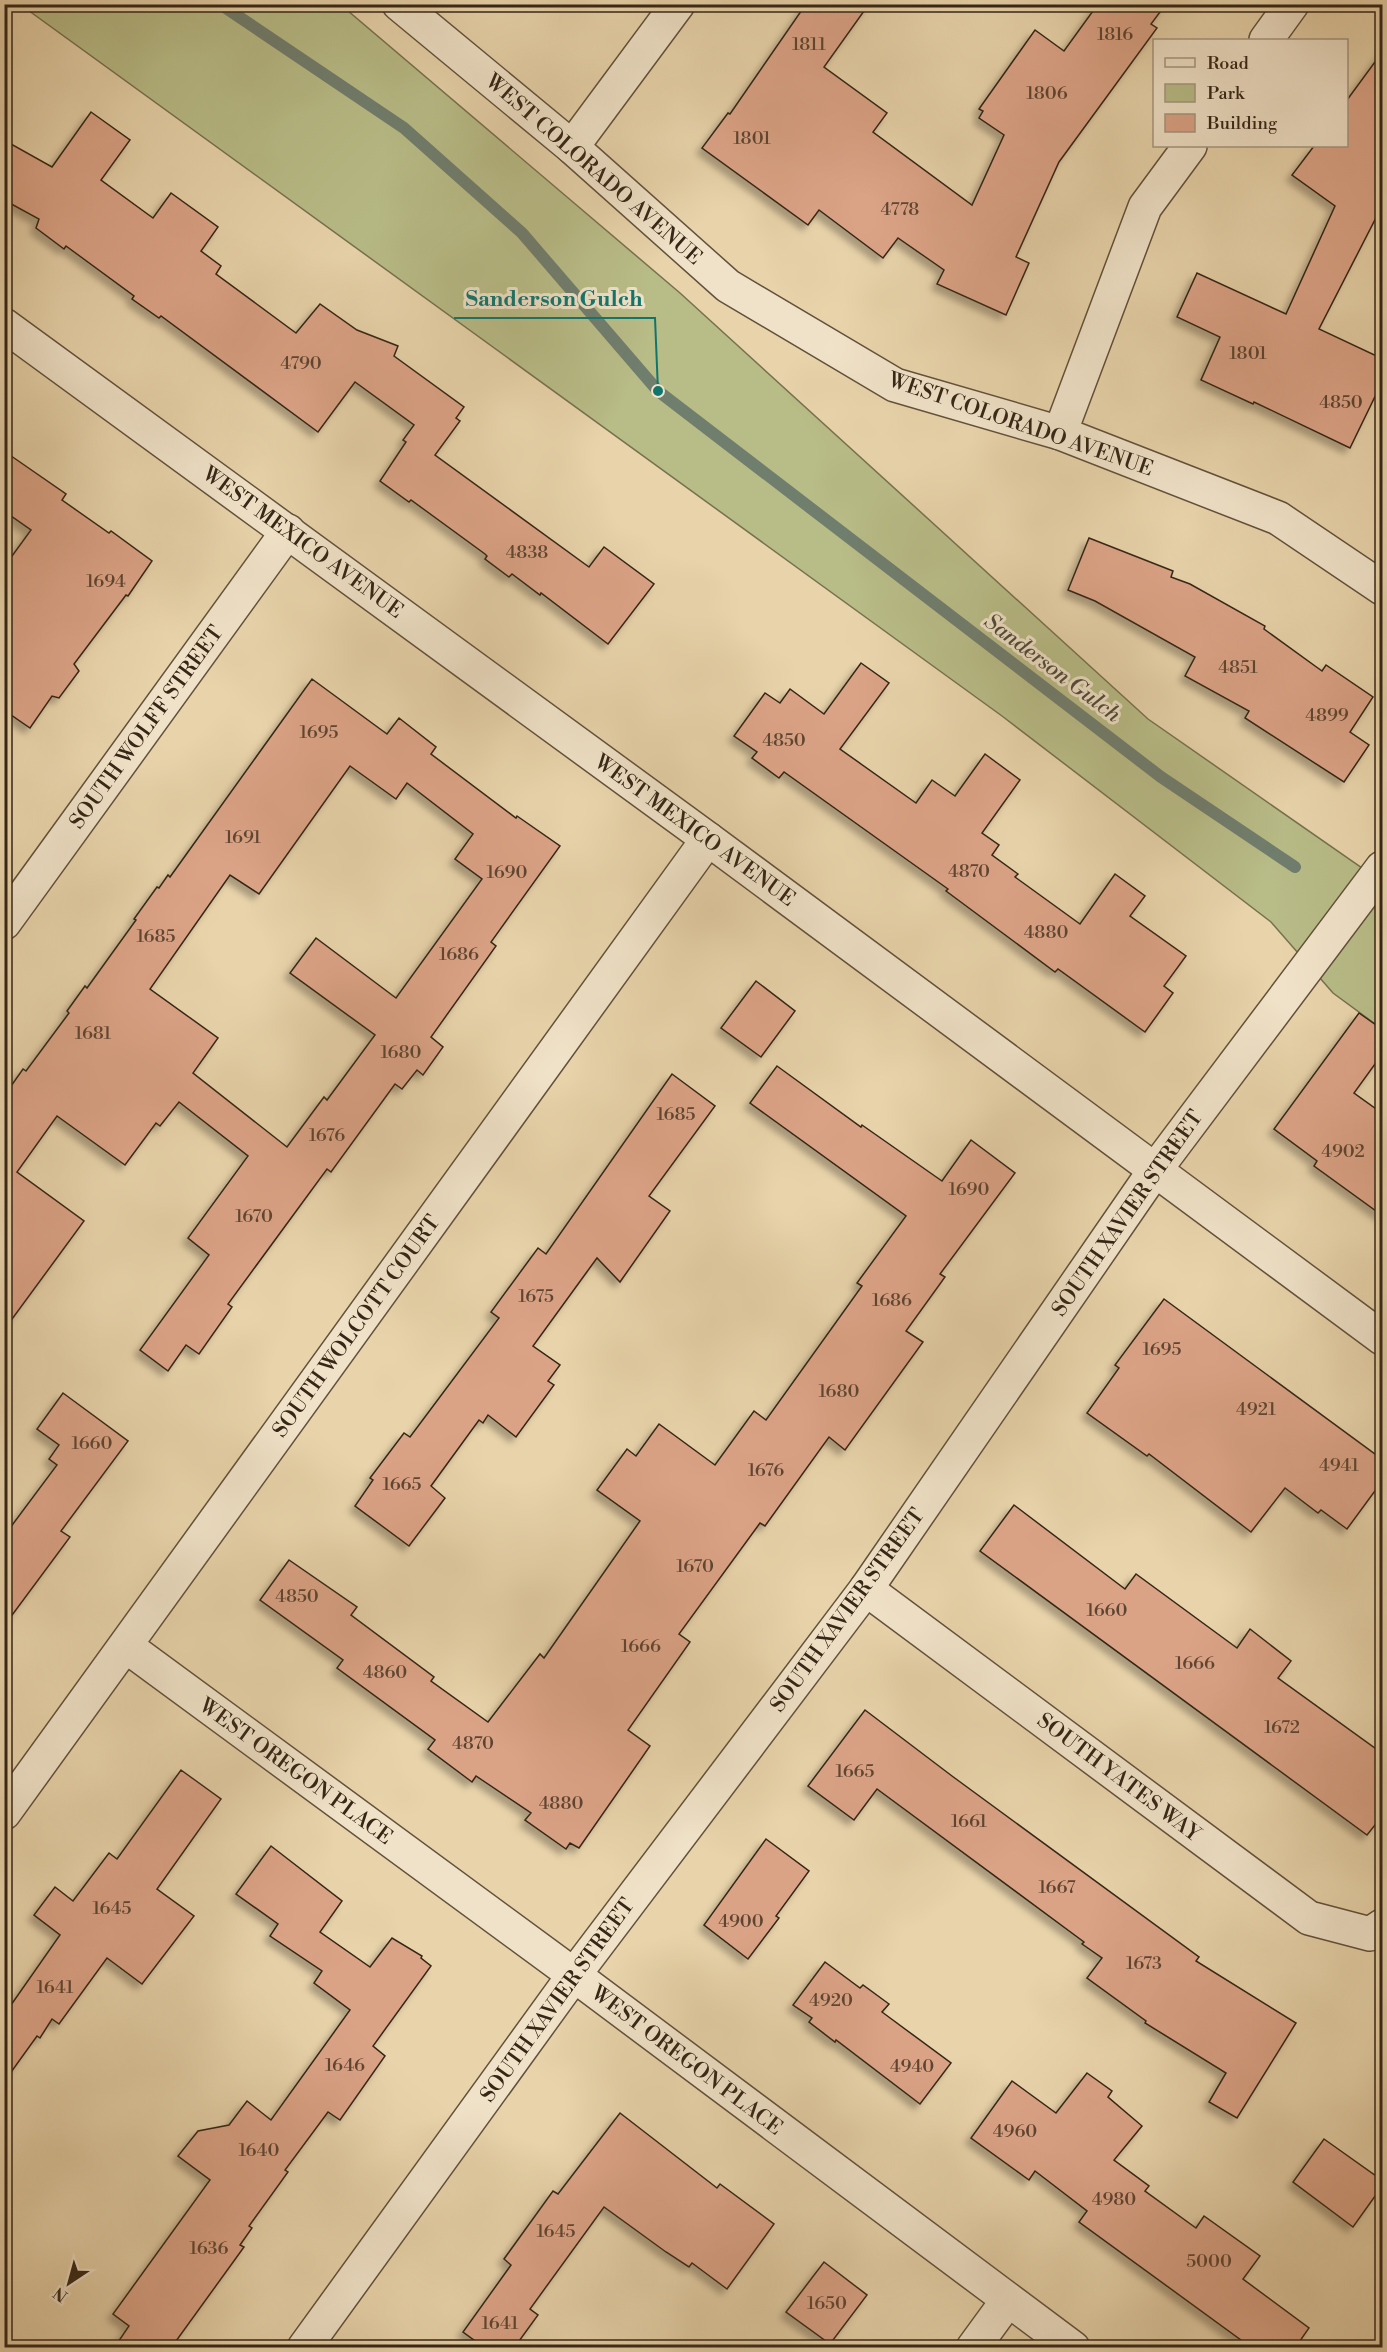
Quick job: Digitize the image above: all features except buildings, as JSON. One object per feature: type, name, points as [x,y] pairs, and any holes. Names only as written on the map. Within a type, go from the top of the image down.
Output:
[{"type":"street","name":"WEST COLORADO AVENUE","points":[[399,4],[572,147],[728,286],[895,385],[1060,433],[1278,518],[1383,588]]},
{"type":"street","points":[[572,147],[678,4]]},
{"type":"street","points":[[1267,39],[1293,4]]},
{"type":"street","points":[[1060,433],[1145,207],[1189,147]]},
{"type":"street","name":"WEST MEXICO AVENUE","points":[[4,325],[708,839],[1383,1338]]},
{"type":"street","name":"SOUTH WOLFF STREET","points":[[4,923],[288,531]]},
{"type":"street","name":"SOUTH WOLCOTT COURT","points":[[4,1813],[708,839]]},
{"type":"street","name":"SOUTH XAVIER STREET","points":[[304,2348],[574,1975],[866,1589],[1155,1170],[1383,868]]},
{"type":"street","name":"SOUTH YATES WAY","points":[[866,1589],[1309,1918],[1370,1934],[1383,1926]]},
{"type":"street","name":"WEST OREGON PLACE","points":[[126,1646],[574,1975],[1073,2348]]},
{"type":"street","points":[[973,2348],[1008,2300]]},
{"type":"green space","points":[[21,5],[341,5],[680,293],[1148,719],[1382,882],[1382,1029],[1333,993],[1271,922],[1002,716]]},
{"type":"waterway","name":"Sanderson Gulch","points":[[220,4],[404,128],[522,233],[658,391],[1161,777],[1295,867]]},
{"type":"place","name":"Sanderson Gulch","points":[[658,391]]}]
